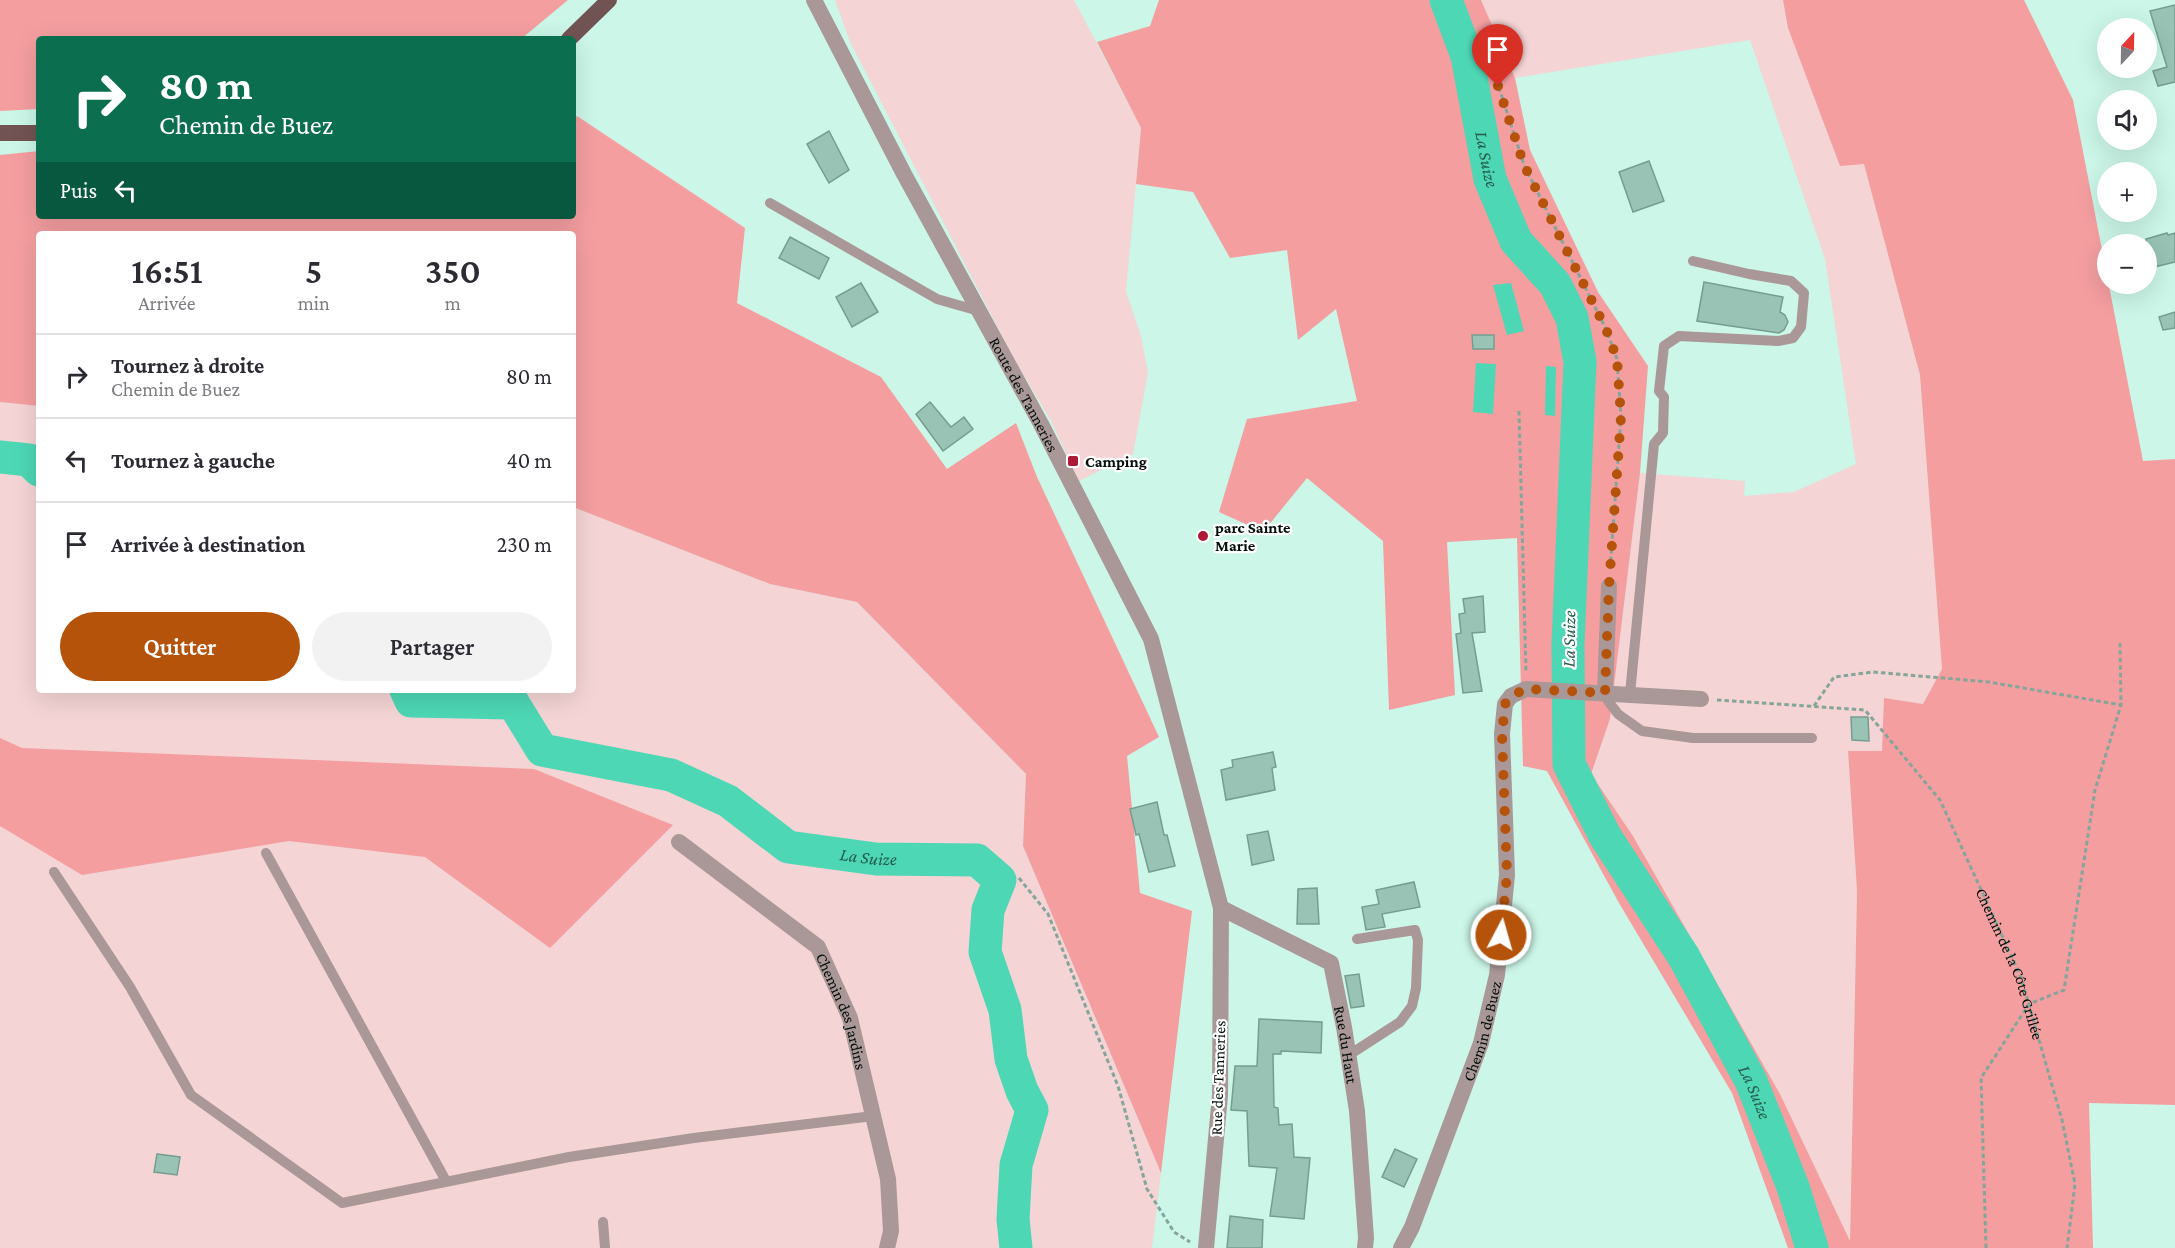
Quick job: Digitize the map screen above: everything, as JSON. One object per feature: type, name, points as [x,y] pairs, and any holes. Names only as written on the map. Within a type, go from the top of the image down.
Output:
[{"type":"main road","points":[[572,36],[609,0]]},
{"type":"main road","points":[[0,133],[36,133]]},
{"type":"street","name":"Route des Tanneries","points":[[814,0],[904,174],[1041,424],[1151,639],[1221,908]]},
{"type":"street","points":[[1605,693],[1609,586]]},
{"type":"street","points":[[1526,689],[1701,699]]},
{"type":"street","name":"Chemin de Buez","points":[[1401,1248],[1416,1217],[1481,1043],[1497,975],[1507,875],[1502,734],[1505,704],[1511,696],[1526,689]]},
{"type":"street","name":"Chemin des Jardins","points":[[679,842],[818,947],[850,1018],[888,1179],[891,1231],[887,1248]]},
{"type":"street","name":"Rue du Haut","points":[[1221,908],[1331,963],[1349,1055],[1357,1111],[1365,1248]]},
{"type":"street","name":"Rue des Tanneries","points":[[1198,1245],[1220,1095],[1221,908]]},
{"type":"lane","points":[[770,203],[937,300],[979,311]]},
{"type":"lane","points":[[1630,694],[1654,444],[1663,433],[1664,397],[1659,391],[1664,346],[1679,336],[1778,341],[1793,338],[1801,327],[1804,293],[1791,281],[1693,261]]},
{"type":"lane","points":[[1605,693],[1618,714],[1642,731],[1693,738],[1812,738]]},
{"type":"lane","points":[[266,853],[446,1181]]},
{"type":"lane","points":[[54,872],[130,987],[191,1095],[342,1203],[569,1157],[683,1139],[873,1116]]},
{"type":"lane","points":[[1349,1055],[1400,1022],[1412,1006],[1416,988],[1418,940],[1415,930],[1357,939]]},
{"type":"lane","points":[[603,1222],[605,1248]]},
{"type":"path","points":[[1492,66],[1524,165],[1606,329],[1617,359],[1621,417],[1609,586]]},
{"type":"path","points":[[1519,411],[1526,689]]},
{"type":"path","points":[[1986,1248],[1981,1078],[2029,1004],[2064,990],[2095,790],[2121,705],[2120,643]]},
{"type":"path","points":[[1701,699],[1815,706],[1834,677],[1873,672],[1989,682],[2121,705]]},
{"type":"path","name":"Chemin de la Côte Grillée","points":[[1815,706],[1865,710],[1940,800],[2021,976],[2062,1120],[2075,1184],[2067,1248]]},
{"type":"path","points":[[1019,878],[1048,914],[1118,1086],[1147,1189],[1174,1232],[1198,1245]]},
{"type":"shaded area","points":[[0,0],[568,0],[525,36],[36,36],[36,109],[0,111]]},
{"type":"shaded area","points":[[835,0],[1074,0],[1141,128],[1126,291],[1141,336],[1148,373],[1133,454],[1079,481],[1051,421],[1013,357],[850,42]]},
{"type":"shaded area","points":[[1159,0],[1481,0],[1515,78],[1530,150],[1598,292],[1648,366],[1640,473],[1610,719],[1591,774],[1633,836],[1780,1094],[1850,1241],[1857,891],[1848,751],[1882,751],[1884,698],[1923,704],[1942,669],[1920,375],[1864,164],[1840,166],[1788,28],[1783,0],[2024,0],[2073,100],[2099,234],[2097,234],[2097,294],[2111,294],[2143,461],[2175,459],[2175,1105],[2089,1103],[2093,1248],[1788,1248],[1732,1093],[1619,903],[1547,771],[1523,766],[1517,538],[1447,542],[1455,695],[1389,710],[1383,541],[1307,478],[1263,532],[1219,512],[1247,419],[1357,401],[1336,309],[1298,340],[1287,250],[1230,258],[1193,192],[1136,184],[1141,128],[1097,42],[1150,26]]},
{"type":"shaded area","points":[[1481,0],[1783,0],[1789,28],[1840,165],[1864,163],[1920,375],[1942,669],[1923,704],[1882,752],[1848,751],[1857,891],[1850,1242],[1780,1094],[1633,836],[1591,774],[1610,719],[1640,473],[1745,481],[1744,496],[1794,492],[1856,464],[1825,259],[1750,40],[1515,78]]},
{"type":"shaded area","points":[[576,117],[745,228],[737,303],[881,377],[947,469],[1016,423],[1037,477],[1159,737],[1127,756],[1140,893],[1192,911],[1161,1173],[1023,846],[1026,774],[857,602],[770,584],[576,508],[576,231],[36,231],[36,406],[0,402],[0,155],[36,151],[36,219],[576,219]]},
{"type":"shaded area","points":[[1511,283],[1524,331],[1507,335],[1493,285]]},
{"type":"shaded area","points":[[1476,363],[1496,364],[1493,414],[1473,412]]},
{"type":"shaded area","points":[[1546,366],[1556,367],[1555,416],[1545,415]]},
{"type":"shaded area","points":[[0,402],[36,406],[36,693],[576,693],[576,508],[770,584],[857,602],[1026,774],[1023,846],[1161,1173],[1152,1248],[0,1248]]},
{"type":"shaded area","points":[[0,738],[22,748],[534,769],[673,825],[550,948],[425,857],[289,841],[82,875],[0,826]]},
{"type":"building","points":[[2175,5],[2175,82],[2158,86],[2155,78],[2157,70],[2167,67],[2157,34],[2157,18],[2152,18],[2150,11]]},
{"type":"building","points":[[829,131],[849,170],[829,183],[807,144]]},
{"type":"building","points":[[1649,161],[1664,201],[1633,212],[1619,172]]},
{"type":"building","points":[[2175,233],[2175,262],[2157,266],[2157,236]]},
{"type":"building","points":[[790,237],[829,258],[819,279],[779,258]]},
{"type":"building","points":[[1704,282],[1783,297],[1780,312],[1785,315],[1788,322],[1784,330],[1779,333],[1697,321]]},
{"type":"building","points":[[861,283],[878,312],[852,327],[836,297]]},
{"type":"building","points":[[2175,312],[2175,328],[2163,330],[2159,317]]},
{"type":"building","points":[[1472,335],[1494,335],[1494,349],[1473,349]]},
{"type":"building","points":[[930,402],[951,427],[964,417],[973,429],[943,451],[916,414]]},
{"type":"building","points":[[1483,596],[1485,632],[1472,633],[1482,691],[1463,693],[1456,634],[1461,633],[1459,614],[1465,613],[1463,599]]},
{"type":"building","points":[[1851,717],[1868,717],[1869,741],[1852,740]]},
{"type":"building","points":[[1273,752],[1276,767],[1272,768],[1275,790],[1226,800],[1221,770],[1233,767],[1232,760]]},
{"type":"building","points":[[1157,802],[1164,835],[1167,835],[1175,866],[1149,872],[1130,809]]},
{"type":"building","points":[[1268,831],[1274,860],[1252,865],[1247,835]]},
{"type":"building","points":[[1414,882],[1420,907],[1382,914],[1385,927],[1366,930],[1362,907],[1379,904],[1376,890]]},
{"type":"building","points":[[1317,888],[1319,924],[1297,924],[1298,889]]},
{"type":"building","points":[[1359,974],[1364,1006],[1351,1008],[1345,976]]},
{"type":"building","points":[[1259,1019],[1322,1022],[1321,1053],[1281,1051],[1281,1054],[1273,1054],[1274,1107],[1278,1108],[1279,1125],[1292,1124],[1294,1157],[1310,1158],[1304,1219],[1270,1216],[1277,1168],[1249,1166],[1247,1111],[1231,1110],[1235,1066],[1257,1066]]},
{"type":"building","points":[[1395,1149],[1417,1159],[1404,1187],[1382,1177]]},
{"type":"building","points":[[157,1154],[180,1157],[177,1175],[154,1172]]},
{"type":"building","points":[[1230,1216],[1263,1220],[1262,1248],[1227,1248]]},
{"type":"waterway","name":"La Suize","points":[[1446,0],[1467,56],[1490,179],[1516,241],[1555,284],[1572,318],[1580,362],[1568,644],[1569,764],[1605,836],[1684,957],[1751,1081],[1793,1187],[1812,1248]]},
{"type":"waterway","name":"La Suize","points":[[0,457],[29,460],[36,467]]},
{"type":"waterway","name":"La Suize","points":[[407,693],[411,701],[513,703],[542,750],[671,775],[728,801],[788,847],[876,859],[977,860],[1000,880],[988,910],[985,952],[1005,1010],[1011,1059],[1022,1091],[1032,1110],[1016,1165],[1013,1219],[1016,1248]]},
{"type":"place","name":"Camping","points":[[1073,461]]},
{"type":"place","name":"parc Sainte Marie","points":[[1203,536]]},
{"type":"route","points":[[1498,86],[1524,165],[1606,329],[1617,359],[1621,417],[1609,586],[1605,693],[1526,689],[1511,696],[1505,704],[1502,734],[1507,875],[1501,935]]}]
